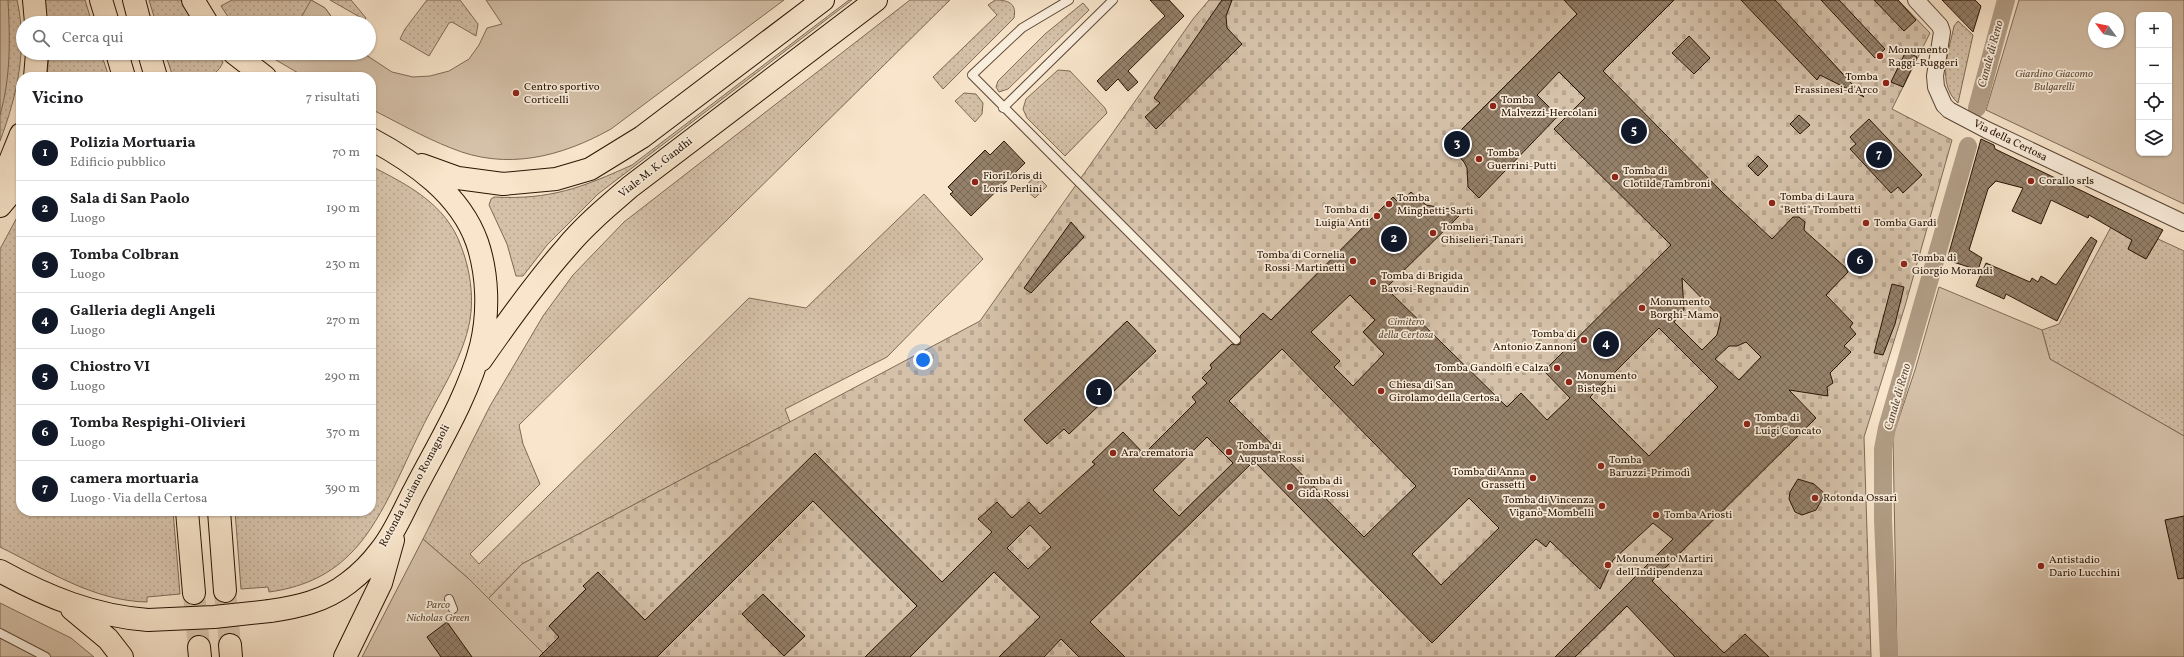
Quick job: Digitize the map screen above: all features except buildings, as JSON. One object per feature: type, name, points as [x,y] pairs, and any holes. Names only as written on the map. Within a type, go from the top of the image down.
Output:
[{"type":"main road","points":[[34,0],[35,16]]},
{"type":"main road","points":[[102,0],[106,16]]},
{"type":"main road","points":[[134,0],[138,16]]},
{"type":"main road","points":[[193,0],[203,16]]},
{"type":"main road","points":[[404,158],[458,178],[503,184],[556,179],[590,169],[642,137],[823,0]]},
{"type":"main road","name":"Viale M. K. Gandhi","points":[[472,372],[531,291],[566,247],[588,224],[630,187],[876,0]]},
{"type":"main road","points":[[35,72],[36,60]]},
{"type":"main road","points":[[119,60],[123,72]]},
{"type":"main road","points":[[151,60],[155,72]]},
{"type":"main road","points":[[243,60],[259,72]]},
{"type":"main road","name":"Rotonda Luciano Romagnoli","points":[[0,571],[64,602],[102,614],[148,620],[214,617],[303,606],[323,598],[347,584],[365,568],[381,550],[446,430],[472,372],[481,346],[485,313],[485,280],[477,241],[464,216],[449,196],[428,176],[404,158],[376,142]]},
{"type":"main road","points":[[0,186],[16,146]]},
{"type":"main road","points":[[0,206],[16,187]]},
{"type":"main road","points":[[187,516],[194,593]]},
{"type":"main road","points":[[219,516],[225,590]]},
{"type":"main road","points":[[345,657],[381,583],[399,519]]},
{"type":"main road","points":[[64,602],[108,639],[122,657]]},
{"type":"street","name":"Via della Certosa","points":[[1916,0],[1940,26],[1942,38],[1935,76],[1936,87],[1944,104],[1957,114],[1987,130],[2184,223]]},
{"type":"lane","points":[[1069,0],[1022,28],[972,75],[1003,108],[1236,340]]},
{"type":"lane","points":[[1003,108],[1113,0]]},
{"type":"lane","points":[[449,599],[454,609]]},
{"type":"lane","points":[[0,633],[46,657]]},
{"type":"green space","points":[[0,0],[17,0],[20,16],[16,16],[16,60],[20,60],[19,72],[16,72],[16,89],[0,141]]},
{"type":"green space","points":[[0,0],[8,0],[9,58],[4,101],[0,115]]},
{"type":"green space","points":[[44,0],[85,0],[90,16],[46,16]]},
{"type":"green space","points":[[149,0],[181,0],[190,16],[154,16]]},
{"type":"green space","points":[[232,0],[311,0],[325,8],[331,16],[227,16],[221,6]]},
{"type":"green space","points":[[311,0],[325,8],[331,16],[302,16]]},
{"type":"green space","points":[[330,0],[351,0],[364,16],[358,16]]},
{"type":"green space","points":[[427,0],[460,0],[478,24],[476,36],[452,22],[449,23],[429,56],[400,39],[405,29]]},
{"type":"green space","name":"Centro sportivo Corticelli","points":[[486,0],[784,0],[611,129],[573,147],[533,158],[492,159],[472,155],[441,144],[376,112],[376,72],[296,72],[276,60],[374,60],[392,72],[413,77],[430,76],[449,71],[469,59],[479,45],[487,28],[502,24]]},
{"type":"green space","points":[[849,0],[852,0],[598,194],[547,245],[523,276],[516,276],[507,244],[489,205],[491,199],[494,197],[532,196],[565,191],[597,180],[632,165]]},
{"type":"green space","points":[[910,0],[950,0],[519,425],[523,444],[540,484],[470,554],[479,564],[749,298],[806,308],[924,194],[983,259],[887,357],[785,409],[790,422],[522,564],[488,599],[469,579],[423,539],[490,406],[543,316],[573,275],[624,222]]},
{"type":"green space","points":[[995,0],[1010,3],[1014,9],[1014,18],[943,89],[933,77],[997,15],[988,5]]},
{"type":"green space","name":"Cimitero della Certosa","points":[[1209,0],[1898,0],[1930,33],[1892,109],[1952,140],[1905,306],[1864,437],[1871,657],[547,657],[488,599],[522,564],[980,321],[1193,19]]},
{"type":"green space","name":"Giardino Giacomo Bulgarelli","points":[[2019,0],[2184,0],[2184,204],[1986,110]]},
{"type":"green space","points":[[1083,3],[1089,10],[1008,89],[999,92],[996,87],[998,81],[1045,34]]},
{"type":"green space","points":[[1958,21],[1973,35],[1958,103],[1951,95],[1947,86],[1946,66],[1954,26]]},
{"type":"green space","points":[[48,60],[103,60],[107,72],[47,72]]},
{"type":"green space","points":[[167,60],[222,60],[223,62],[215,72],[171,72]]},
{"type":"green space","points":[[1058,70],[1070,71],[1105,108],[1107,113],[1065,156],[1027,118],[1023,109],[1026,99]]},
{"type":"green space","points":[[964,93],[976,94],[983,103],[982,114],[975,122],[955,101]]},
{"type":"green space","points":[[376,169],[424,197],[446,218],[454,231],[461,246],[469,273],[472,302],[467,334],[456,363],[421,430],[390,496],[371,529],[360,543],[349,555],[331,570],[302,584],[291,588],[269,592],[268,587],[241,589],[235,516],[376,516]]},
{"type":"green space","points":[[1036,175],[1047,186],[1035,198],[1024,188]]},
{"type":"green space","points":[[16,219],[16,516],[173,516],[180,594],[147,597],[147,602],[108,596],[71,583],[0,547],[0,249]]},
{"type":"green space","points":[[2111,227],[2134,241],[2128,249],[2146,259],[2158,239],[2184,251],[2184,436],[2050,359],[2042,330],[2059,324]]},
{"type":"green space","name":"Antistadio Dario Lucchini","points":[[1939,287],[2042,330],[2050,359],[2184,436],[2184,657],[1897,657],[1893,436],[1915,370]]},
{"type":"green space","name":"Parco Nicholas Green","points":[[423,539],[469,579],[547,657],[362,657]]},
{"type":"green space","points":[[0,603],[71,638],[94,657],[0,657]]},
{"type":"waterway","name":"Canale di Reno","points":[[1977,108],[2006,0]]},
{"type":"waterway","name":"Canale di Reno","points":[[1889,657],[1883,520],[1883,449],[1887,428],[1968,146]]},
{"type":"tunnel","points":[[225,591],[230,645]]},
{"type":"tunnel","points":[[194,593],[199,647]]},
{"type":"place","name":"Monumento Raggi-Ruggeri","points":[[1880,56]]},
{"type":"place","name":"Tomba Frassinesi-d'Arco","points":[[1886,83]]},
{"type":"place","name":"Centro sportivo Corticelli","points":[[516,93]]},
{"type":"place","name":"Tomba Malvezzi-Hercolani","points":[[1493,106]]},
{"type":"place","name":"Chiostro VI","points":[[1634,131]]},
{"type":"place","name":"Tomba Colbran","points":[[1457,144]]},
{"type":"place","name":"camera mortuaria","points":[[1879,155]]},
{"type":"place","name":"Tomba Guerrini-Putti","points":[[1479,159]]},
{"type":"place","name":"Tomba di Clotilde Tambroni","points":[[1615,177]]},
{"type":"place","name":"Corallo srls","points":[[2031,181]]},
{"type":"place","name":"FioriLoris di Loris Perlini","points":[[975,182]]},
{"type":"place","name":"Tomba di Laura \"Betti\" Trombetti","points":[[1772,203]]},
{"type":"place","name":"Tomba Minghetti-Sarti","points":[[1389,204]]},
{"type":"place","name":"Tomba di Luigia Anti","points":[[1377,216]]},
{"type":"place","name":"Tomba Gardi","points":[[1866,223]]},
{"type":"place","name":"Tomba Ghiselieri-Tanari","points":[[1433,233]]},
{"type":"place","name":"Sala di San Paolo","points":[[1394,239]]},
{"type":"place","name":"Tomba di Cornelia Rossi-Martinetti","points":[[1353,261]]},
{"type":"place","name":"Tomba Respighi-Olivieri","points":[[1860,261]]},
{"type":"place","name":"Tomba di Giorgio Morandi","points":[[1904,264]]},
{"type":"place","name":"Tomba di Brigida Bavosi-Regnaudin","points":[[1373,282]]},
{"type":"place","name":"Monumento Borghi-Mamo","points":[[1642,308]]},
{"type":"place","name":"Tomba di Antonio Zannoni","points":[[1584,340]]},
{"type":"place","name":"Galleria degli Angeli","points":[[1606,344]]},
{"type":"place","name":"Tomba Gandolfi e Calza","points":[[1557,368]]},
{"type":"place","name":"Monumento Bisteghi","points":[[1569,382]]},
{"type":"place","name":"Chiesa di San Girolamo della Certosa","points":[[1381,391]]},
{"type":"place","name":"Polizia Mortuaria","points":[[1099,392]]},
{"type":"place","name":"Tomba di Luigi Concato","points":[[1747,424]]},
{"type":"place","name":"Tomba di Augusta Rossi","points":[[1229,452]]},
{"type":"place","name":"Ara crematoria","points":[[1113,453]]},
{"type":"place","name":"Tomba Baruzzi-Primodì","points":[[1601,466]]},
{"type":"place","name":"Tomba di Anna Grassetti","points":[[1533,478]]},
{"type":"place","name":"Tomba di Gida Rossi","points":[[1290,487]]},
{"type":"place","name":"Rotonda Ossari","points":[[1815,498]]},
{"type":"place","name":"Tomba di Vincenza Viganò-Mombelli","points":[[1602,506]]},
{"type":"place","name":"Tomba Ariosti","points":[[1656,515]]},
{"type":"place","name":"Monumento Martiri dell'Indipendenza","points":[[1608,565]]},
{"type":"place","name":"Antistadio Dario Lucchini","points":[[2041,566]]}]
